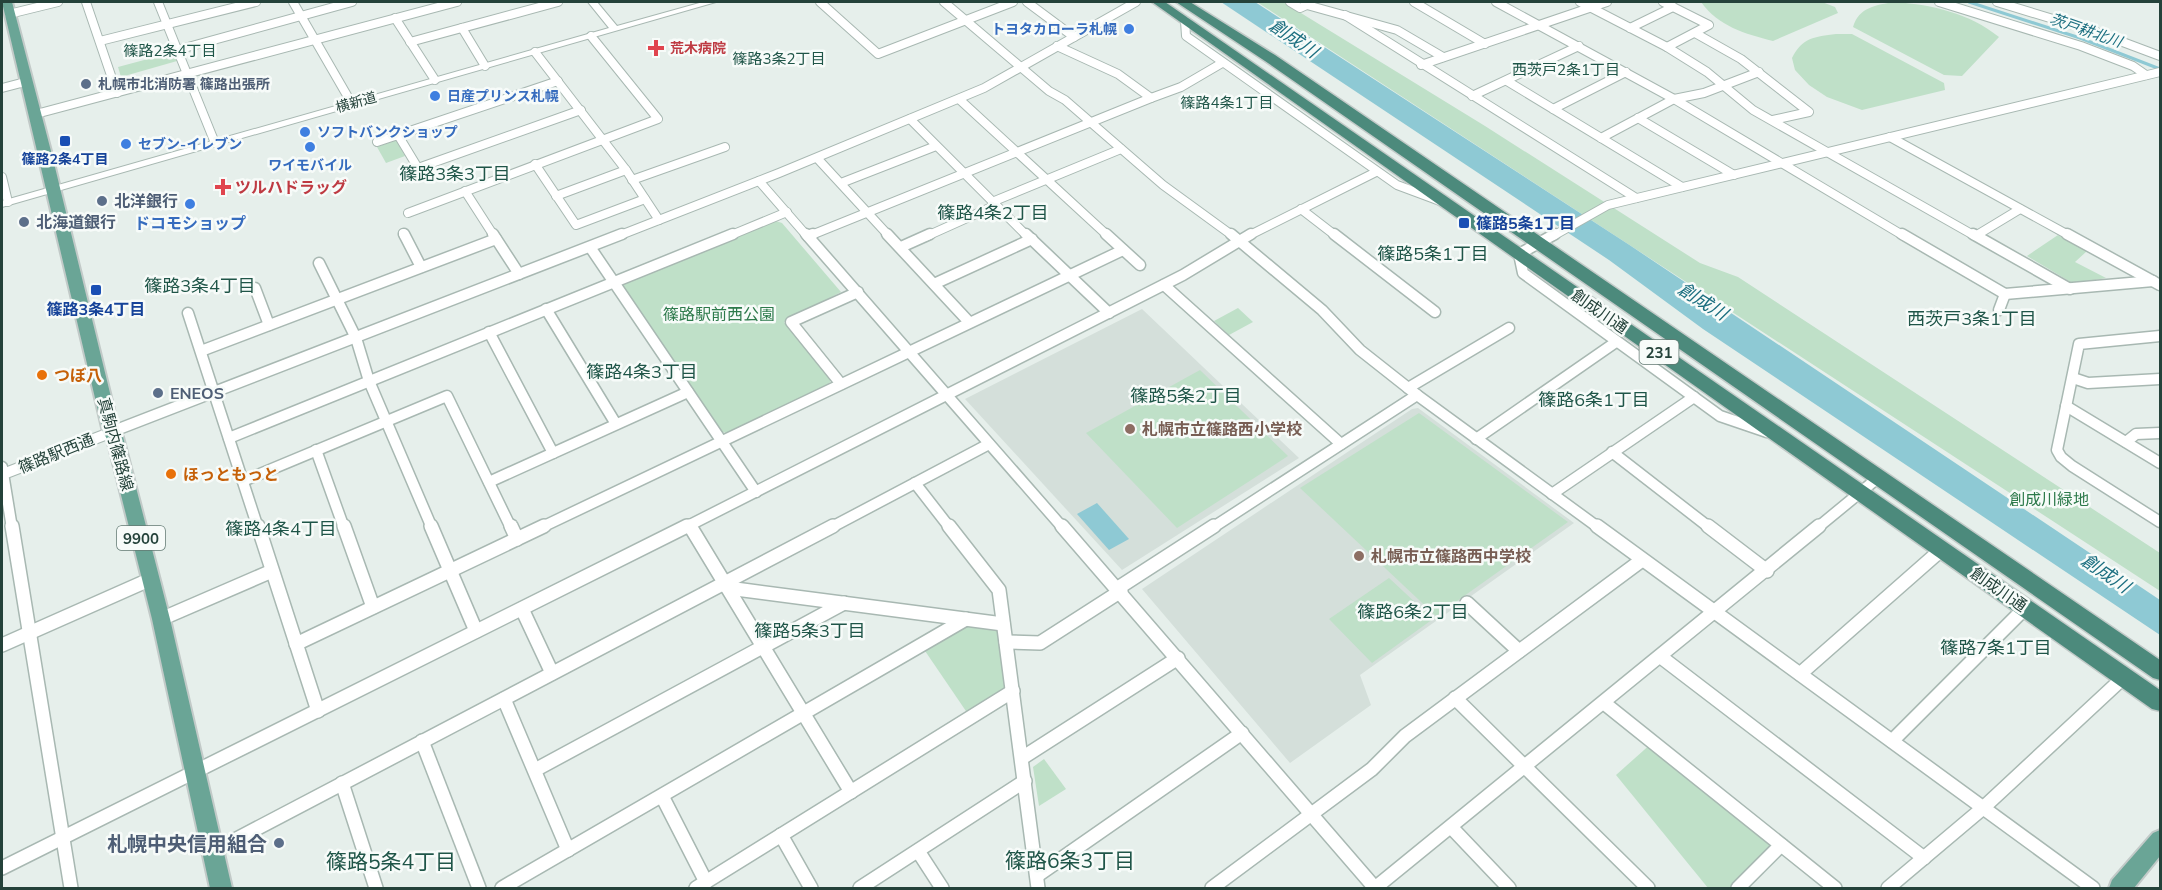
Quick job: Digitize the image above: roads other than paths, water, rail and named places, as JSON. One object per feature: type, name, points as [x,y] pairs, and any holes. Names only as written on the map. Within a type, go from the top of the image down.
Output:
[{"type":"highway","name":"創成川通","points":[[1158,2],[2160,702]]},
{"type":"highway","name":"創成川通","points":[[1182,2],[1545,240],[1879,477],[2160,671]]},
{"type":"highway","points":[[1250,66],[1270,58]]},
{"type":"main road","name":"真駒内篠路線","points":[[7,8],[69,247],[111,432],[116,437],[161,619],[221,888]]},
{"type":"main road","points":[[2120,888],[2160,840]]},
{"type":"street","points":[[7,8],[58,2]]},
{"type":"street","points":[[86,2],[117,93]]},
{"type":"street","points":[[159,2],[214,142]]},
{"type":"street","points":[[100,42],[256,2]]},
{"type":"street","points":[[293,2],[352,104]]},
{"type":"street","points":[[177,50],[352,2]]},
{"type":"street","points":[[36,114],[457,2]]},
{"type":"street","points":[[410,42],[558,2]]},
{"type":"street","points":[[593,2],[615,29]]},
{"type":"street","name":"横新道","points":[[5,203],[711,2]]},
{"type":"street","points":[[820,2],[878,54],[1013,2]]},
{"type":"street","points":[[944,2],[1092,123],[1163,185],[1240,242],[1322,310],[1360,350],[1412,392],[2093,888]]},
{"type":"street","points":[[1027,2],[1074,37]]},
{"type":"street","points":[[111,432],[759,181],[958,99],[984,88],[1136,2]]},
{"type":"street","points":[[1290,2],[1299,8],[1311,3],[1397,30],[1443,57]]},
{"type":"street","points":[[1414,2],[1485,44]]},
{"type":"street","points":[[1496,2],[1674,99],[2005,294],[2157,283]]},
{"type":"street","points":[[1580,2],[1667,47],[1707,72],[1753,110],[2070,289]]},
{"type":"street","points":[[1421,65],[1607,2]]},
{"type":"street","points":[[1663,2],[1709,25],[1667,47]]},
{"type":"street","points":[[1939,2],[2081,46],[2133,66],[2146,75]]},
{"type":"street","points":[[1997,2],[2096,32],[2160,56]]},
{"type":"street","points":[[1630,28],[1673,7]]},
{"type":"street","points":[[1345,15],[1421,65],[1636,198]]},
{"type":"street","points":[[394,18],[435,80]]},
{"type":"street","points":[[1185,21],[1186,36],[1376,172],[1397,185],[1446,204]]},
{"type":"street","points":[[462,28],[485,66]]},
{"type":"street","points":[[1695,33],[1741,59],[1809,112],[1773,120]]},
{"type":"street","points":[[408,213],[658,119],[591,36]]},
{"type":"street","points":[[1057,46],[1118,74],[1151,98]]},
{"type":"street","points":[[1472,96],[1579,46]]},
{"type":"street","points":[[535,52],[626,170],[658,220]]},
{"type":"street","points":[[808,236],[1181,87],[1222,63]]},
{"type":"street","points":[[1553,109],[1626,72]]},
{"type":"street","points":[[1601,138],[1674,99],[1704,93],[1759,72]]},
{"type":"street","points":[[1782,437],[1720,416],[1523,273],[1519,254],[1597,210],[1636,198],[2160,72]]},
{"type":"street","points":[[377,142],[558,81]]},
{"type":"street","points":[[1507,81],[1682,187]]},
{"type":"street","points":[[2,88],[26,82]]},
{"type":"street","points":[[958,99],[1140,266]]},
{"type":"street","points":[[398,135],[418,168],[581,110]]},
{"type":"street","points":[[1638,118],[1734,175]]},
{"type":"street","points":[[910,119],[1109,313]]},
{"type":"street","points":[[1890,137],[2157,283]]},
{"type":"street","points":[[840,183],[936,146]]},
{"type":"street","points":[[632,180],[725,147]]},
{"type":"street","points":[[901,247],[1046,179],[1121,149]]},
{"type":"street","points":[[816,158],[969,322]]},
{"type":"street","points":[[535,164],[576,225],[645,200]]},
{"type":"street","points":[[556,196],[626,170]]},
{"type":"street","points":[[2,868],[947,396],[1164,285],[1301,209],[1376,172]]},
{"type":"street","points":[[2,177],[5,203]]},
{"type":"street","points":[[759,181],[1119,589],[1375,888],[1767,571],[1879,477]]},
{"type":"street","points":[[465,191],[519,274]]},
{"type":"street","points":[[1301,209],[1435,312]]},
{"type":"street","points":[[1977,235],[2020,209]]},
{"type":"street","points":[[229,438],[787,212]]},
{"type":"street","points":[[403,233],[421,267]]},
{"type":"street","points":[[201,351],[496,239]]},
{"type":"street","points":[[934,284],[1032,239]]},
{"type":"street","points":[[590,247],[756,492]]},
{"type":"street","points":[[296,644],[1123,250]]},
{"type":"street","points":[[319,263],[356,338],[369,381],[476,631]]},
{"type":"street","points":[[1164,285],[1341,444]]},
{"type":"street","points":[[255,288],[269,326]]},
{"type":"street","points":[[841,384],[791,322],[858,292]]},
{"type":"street","points":[[1998,310],[2005,294]]},
{"type":"street","points":[[546,309],[616,424]]},
{"type":"street","points":[[188,313],[318,711]]},
{"type":"street","points":[[1006,642],[1040,643],[1341,444],[1412,392],[1509,328]]},
{"type":"street","points":[[489,332],[553,453]]},
{"type":"street","points":[[2160,336],[2079,344],[2057,450],[2061,457],[2160,522]]},
{"type":"street","points":[[1476,439],[1616,342]]},
{"type":"street","points":[[2073,378],[2088,383],[2160,379]]},
{"type":"street","points":[[489,482],[688,392]]},
{"type":"street","points":[[243,481],[447,396],[517,539]]},
{"type":"street","points":[[1552,494],[1694,397]]},
{"type":"street","points":[[2066,406],[2160,463]]},
{"type":"street","name":"篠路駅西通","points":[[2,475],[111,432]]},
{"type":"street","points":[[2126,442],[2136,434],[2160,433]]},
{"type":"street","points":[[212,852],[552,673],[726,585],[989,444]]},
{"type":"street","points":[[316,450],[373,607]]},
{"type":"street","points":[[1612,452],[1767,571]]},
{"type":"street","points":[[2,467],[71,888]]},
{"type":"street","points":[[915,483],[999,590],[1038,882],[1242,733]]},
{"type":"street","points":[[689,525],[851,792]]},
{"type":"street","points":[[1800,674],[1941,550]]},
{"type":"street","points":[[1212,888],[1372,769],[1405,736],[1642,560]]},
{"type":"street","points":[[161,619],[272,571]]},
{"type":"street","points":[[2,645],[151,579]]},
{"type":"street","points":[[726,585],[1003,624]]},
{"type":"street","points":[[535,770],[844,603]]},
{"type":"street","points":[[1467,603],[1519,651]]},
{"type":"street","points":[[1892,741],[2025,608]]},
{"type":"street","points":[[522,609],[552,673]]},
{"type":"street","points":[[502,888],[966,619]]},
{"type":"street","points":[[1661,657],[1924,858]]},
{"type":"street","points":[[1022,758],[1178,658]]},
{"type":"street","points":[[1888,888],[1983,808],[2124,677]]},
{"type":"street","points":[[662,796],[701,885],[1012,691]]},
{"type":"street","points":[[504,699],[568,850]]},
{"type":"street","points":[[1455,699],[1648,888]]},
{"type":"street","points":[[1604,703],[1835,888]]},
{"type":"street","points":[[422,741],[479,888]]},
{"type":"street","points":[[860,888],[1025,781]]},
{"type":"street","points":[[342,783],[376,888]]},
{"type":"street","points":[[1451,827],[1509,888]]},
{"type":"street","points":[[781,835],[811,888]]},
{"type":"street","points":[[1738,888],[1781,845]]},
{"type":"street","points":[[918,851],[942,888]]},
{"type":"water","name":"創成川","points":[[1221,2],[1255,2],[1631,246],[2160,600],[2160,635],[1703,329],[1609,260]]},
{"type":"water","points":[[1097,503],[1129,539],[1109,550],[1077,514]]},
{"type":"waterway","name":"茨戸耕北川","points":[[1969,2],[2080,38],[2160,69]]},
{"type":"place","name":"トヨタカローラ札幌","points":[[1129,29]]},
{"type":"place","name":"荒木病院","points":[[656,48]]},
{"type":"place","name":"札幌市北消防署 篠路出張所","points":[[86,84]]},
{"type":"place","name":"日産プリンス札幌","points":[[435,96]]},
{"type":"place","name":"ソフトバンクショップ","points":[[305,132]]},
{"type":"place","name":"篠路2条4丁目","points":[[65,141]]},
{"type":"place","name":"セブン-イレブン","points":[[126,144]]},
{"type":"place","name":"ワイモバイル","points":[[310,147]]},
{"type":"place","name":"ツルハドラッグ","points":[[223,187]]},
{"type":"place","name":"北洋銀行","points":[[102,201]]},
{"type":"place","name":"ドコモショップ","points":[[190,204]]},
{"type":"place","name":"北海道銀行","points":[[24,222]]},
{"type":"place","name":"篠路5条1丁目","points":[[1464,223]]},
{"type":"place","name":"篠路3条4丁目","points":[[96,290]]},
{"type":"place","name":"つぼ八","points":[[42,375]]},
{"type":"place","name":"ENEOS","points":[[158,393]]},
{"type":"place","name":"札幌市立篠路西小学校","points":[[1130,429]]},
{"type":"place","name":"ほっともっと","points":[[171,474]]},
{"type":"place","name":"札幌市立篠路西中学校","points":[[1359,556]]},
{"type":"place","name":"札幌中央信用組合","points":[[279,843]]},
{"type":"district","name":"篠路2条4丁目","points":[[170,50]]},
{"type":"district","name":"篠路3条2丁目","points":[[779,58]]},
{"type":"district","name":"西茨戸2条1丁目","points":[[1566,69]]},
{"type":"district","name":"篠路4条1丁目","points":[[1227,102]]},
{"type":"district","name":"篠路3条3丁目","points":[[455,173]]},
{"type":"district","name":"篠路4条2丁目","points":[[993,212]]},
{"type":"district","name":"篠路5条1丁目","points":[[1433,253]]},
{"type":"district","name":"篠路3条4丁目","points":[[200,285]]},
{"type":"district","name":"西茨戸3条1丁目","points":[[1972,318]]},
{"type":"district","name":"篠路4条3丁目","points":[[642,371]]},
{"type":"district","name":"篠路5条2丁目","points":[[1186,395]]},
{"type":"district","name":"篠路6条1丁目","points":[[1594,399]]},
{"type":"district","name":"篠路4条4丁目","points":[[281,528]]},
{"type":"district","name":"篠路6条2丁目","points":[[1413,611]]},
{"type":"district","name":"篠路5条3丁目","points":[[810,630]]},
{"type":"district","name":"篠路7条1丁目","points":[[1996,647]]},
{"type":"district","name":"篠路6条3丁目","points":[[1070,860]]},
{"type":"district","name":"篠路5条4丁目","points":[[391,861]]},
{"type":"park label","name":"篠路駅前西公園","points":[[719,314]]},
{"type":"park label","name":"創成川緑地","points":[[2049,499]]}]
